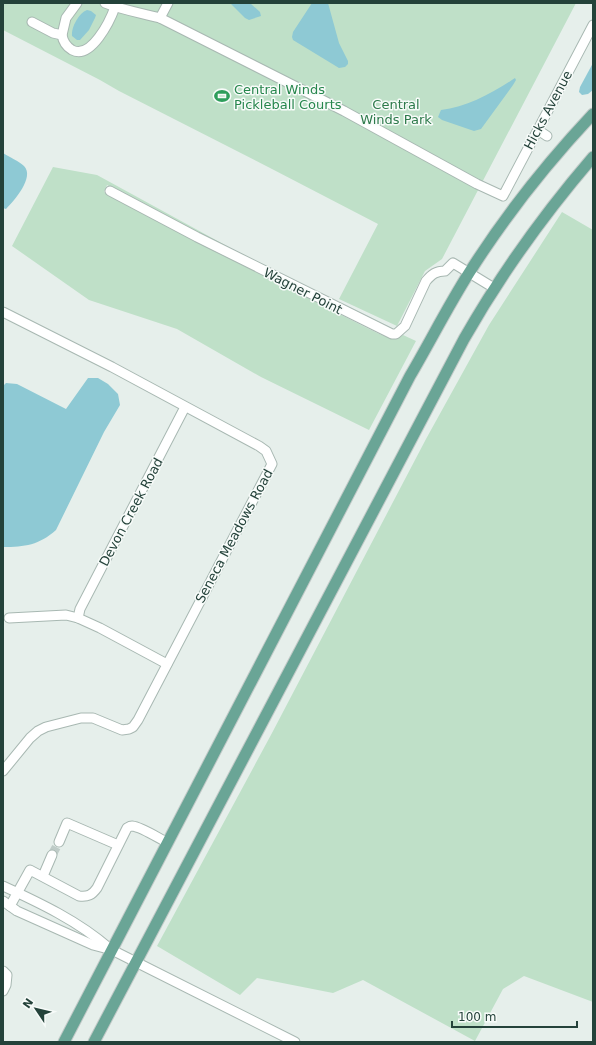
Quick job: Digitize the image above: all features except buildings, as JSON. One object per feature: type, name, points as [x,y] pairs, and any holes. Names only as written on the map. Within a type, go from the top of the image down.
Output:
[{"type":"main road","points":[[64,1042],[406,383],[469,273],[509,214],[552,159],[593,114]]},
{"type":"main road","points":[[94,1042],[471,326],[494,288],[535,229],[593,158]]},
{"type":"street","points":[[77,3],[66,18],[62,35],[63,40],[71,50],[77,52],[83,52],[90,49],[109,21],[115,7]]},
{"type":"street","points":[[105,3],[115,7],[160,18],[168,3]]},
{"type":"street","name":"Hicks Avenue","points":[[160,18],[338,107],[477,184],[503,196],[593,25]]},
{"type":"street","points":[[32,22],[53,34],[62,35]]},
{"type":"street","points":[[538,130],[547,136]]},
{"type":"street","name":"Wagner Point","points":[[110,190],[197,237],[392,334],[396,334],[405,326],[422,289],[431,275],[437,271],[445,271],[453,263],[469,273]]},
{"type":"street","points":[[469,273],[494,288]]},
{"type":"street","name":"Seneca Meadows Road","points":[[3,312],[112,367],[259,446],[266,451],[272,464],[133,727],[129,730],[122,730],[93,718],[81,718],[46,727],[38,731],[30,738],[3,771]]},
{"type":"street","name":"Devon Creek Road","points":[[78,618],[80,609],[185,407]]},
{"type":"street","points":[[10,618],[66,615],[78,618],[100,628],[167,664]]},
{"type":"street","points":[[59,842],[67,824],[118,845]]},
{"type":"street","points":[[168,843],[132,826],[127,828],[97,888],[90,896],[79,896],[30,870],[16,892],[6,903],[17,911],[92,945],[112,950],[295,1042]]},
{"type":"street","points":[[43,876],[52,856]]},
{"type":"street","points":[[3,886],[50,908],[97,937],[112,950]]},
{"type":"street","points":[[3,971],[7,975],[6,985],[3,991]]},
{"type":"green space","name":"Central Winds Park","points":[[3,3],[576,3],[442,259],[425,271],[397,326],[339,299],[378,224],[3,30]]},
{"type":"green space","points":[[53,167],[97,175],[256,262],[107,185],[104,192],[195,241],[381,335],[394,338],[403,335],[416,341],[369,430],[261,377],[177,329],[89,300],[12,246]]},
{"type":"green space","points":[[562,212],[593,230],[593,1002],[524,976],[503,989],[475,1041],[363,980],[333,993],[257,978],[240,995],[157,946],[272,733],[426,439],[489,325]]},
{"type":"water","points":[[230,3],[250,3],[260,12],[261,16],[249,20]]},
{"type":"water","points":[[312,3],[328,3],[339,43],[348,61],[348,64],[345,67],[339,68],[293,40],[293,32]]},
{"type":"water","points":[[87,10],[96,15],[95,18],[89,30],[80,40],[77,40],[72,36],[74,25],[78,17]]},
{"type":"water","points":[[593,63],[593,90],[588,94],[582,95],[579,92],[580,87]]},
{"type":"water","points":[[515,78],[516,80],[513,85],[481,129],[474,131],[442,120],[438,117],[441,110],[470,103],[498,89]]},
{"type":"water","points":[[3,153],[22,164],[27,171],[27,176],[22,189],[6,209],[3,208]]},
{"type":"water","points":[[88,378],[98,378],[108,384],[118,394],[120,405],[104,432],[56,530],[38,542],[25,546],[3,547],[3,386],[6,383],[17,384],[66,409]]},
{"type":"tunnel","points":[[52,855],[59,842]]},
{"type":"place","name":"Central Winds Pickleball Courts","points":[[222,96]]}]
